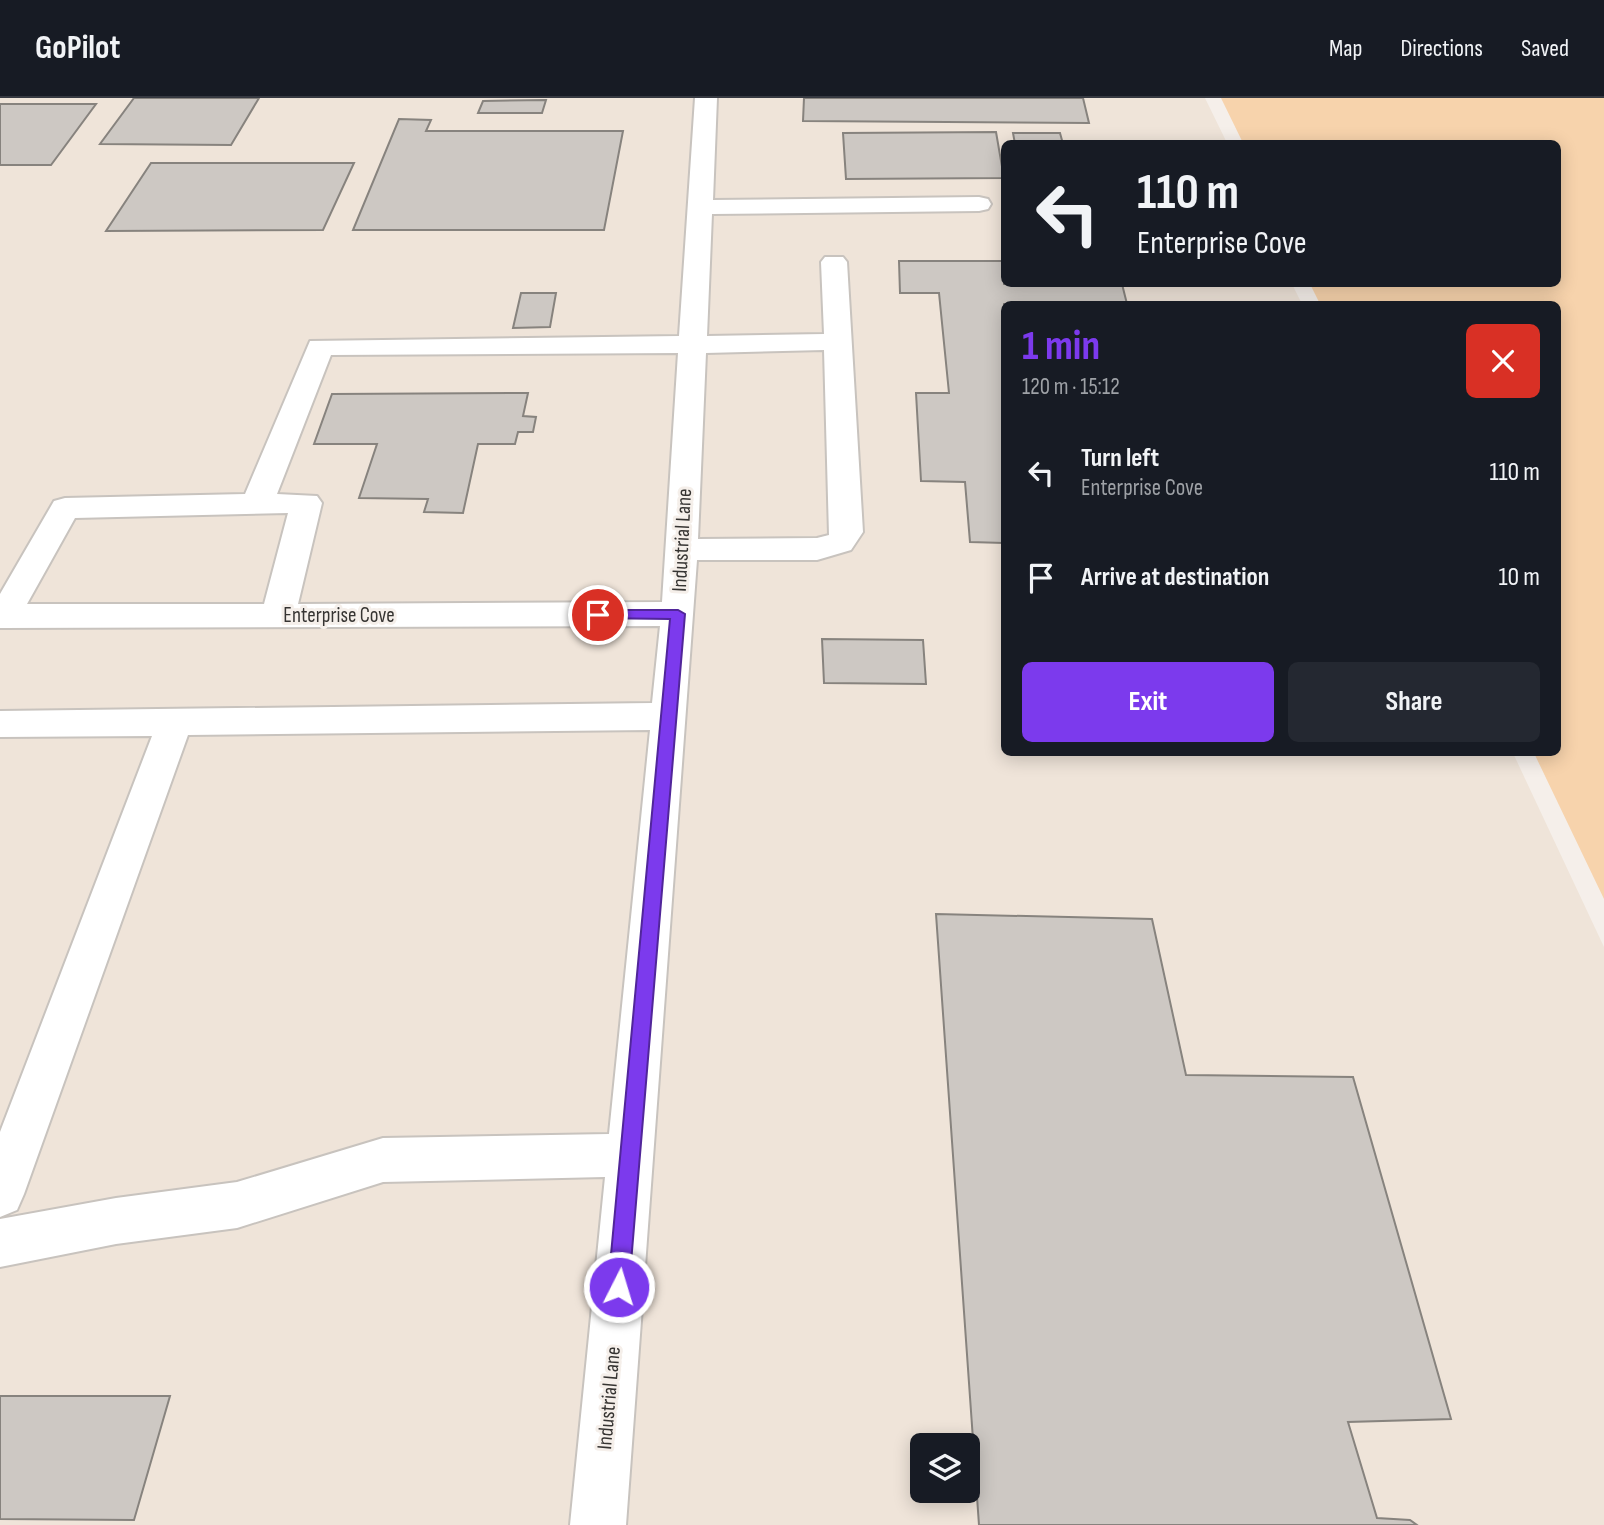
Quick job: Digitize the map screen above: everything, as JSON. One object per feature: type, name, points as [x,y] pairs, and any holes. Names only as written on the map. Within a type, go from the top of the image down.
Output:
[{"type":"street","name":"Industrial Lane","points":[[598,1525],[678,614],[706,98]]},
{"type":"street","points":[[700,206],[979,204]]},
{"type":"street","points":[[681,550],[817,550],[840,543],[847,532],[834,262]]},
{"type":"street","points":[[257,504],[320,347],[488,348],[839,342]]},
{"type":"street","points":[[2,616],[65,508],[306,503],[278,615]]},
{"type":"street","name":"Enterprise Cove","points":[[2,616],[678,614]]},
{"type":"street","points":[[0,724],[669,716]]},
{"type":"street","points":[[0,1194],[175,722]]},
{"type":"street","points":[[0,1243],[116,1221],[237,1205],[383,1160],[630,1155]]},
{"type":"shaded area","points":[[0,98],[1205,98],[1226,140],[1001,140],[1001,287],[1294,287],[1300,301],[1001,301],[1001,756],[1514,756],[1604,947],[1604,1525],[0,1525]]},
{"type":"shaded area","points":[[1221,98],[1604,98],[1604,899],[1535,756],[1561,756],[1561,301],[1318,301],[1312,287],[1561,287],[1561,140],[1242,140]]},
{"type":"building","points":[[134,98],[259,98],[231,145],[100,144]]},
{"type":"building","points":[[804,98],[1083,98],[1089,123],[803,121]]},
{"type":"building","points":[[546,100],[542,113],[478,113],[483,101]]},
{"type":"building","points":[[0,104],[96,104],[51,165],[0,165]]},
{"type":"building","points":[[399,119],[431,120],[426,131],[623,131],[604,230],[353,230]]},
{"type":"building","points":[[996,132],[1001,178],[846,179],[843,133]]},
{"type":"building","points":[[1013,133],[1060,133],[1062,140],[1014,140]]},
{"type":"building","points":[[151,163],[354,163],[323,230],[106,231]]},
{"type":"building","points":[[899,261],[1001,261],[1001,287],[1123,287],[1126,301],[1001,301],[1001,543],[970,542],[965,482],[921,481],[916,393],[949,393],[939,293],[900,293]]},
{"type":"building","points":[[521,293],[556,293],[550,327],[513,328]]},
{"type":"building","points":[[528,393],[523,416],[536,417],[533,432],[518,432],[515,444],[478,444],[463,513],[424,512],[428,499],[359,498],[377,444],[314,444],[332,394]]},
{"type":"building","points":[[822,639],[923,640],[926,684],[824,683]]},
{"type":"building","points":[[936,914],[1152,919],[1186,1075],[1353,1077],[1451,1419],[1348,1422],[1377,1518],[1410,1520],[1417,1525],[979,1525],[980,1433],[973,1433]]},
{"type":"building","points":[[0,1396],[170,1396],[134,1520],[0,1519]]},
{"type":"route","points":[[598,615],[678,614],[619,1287]]}]
